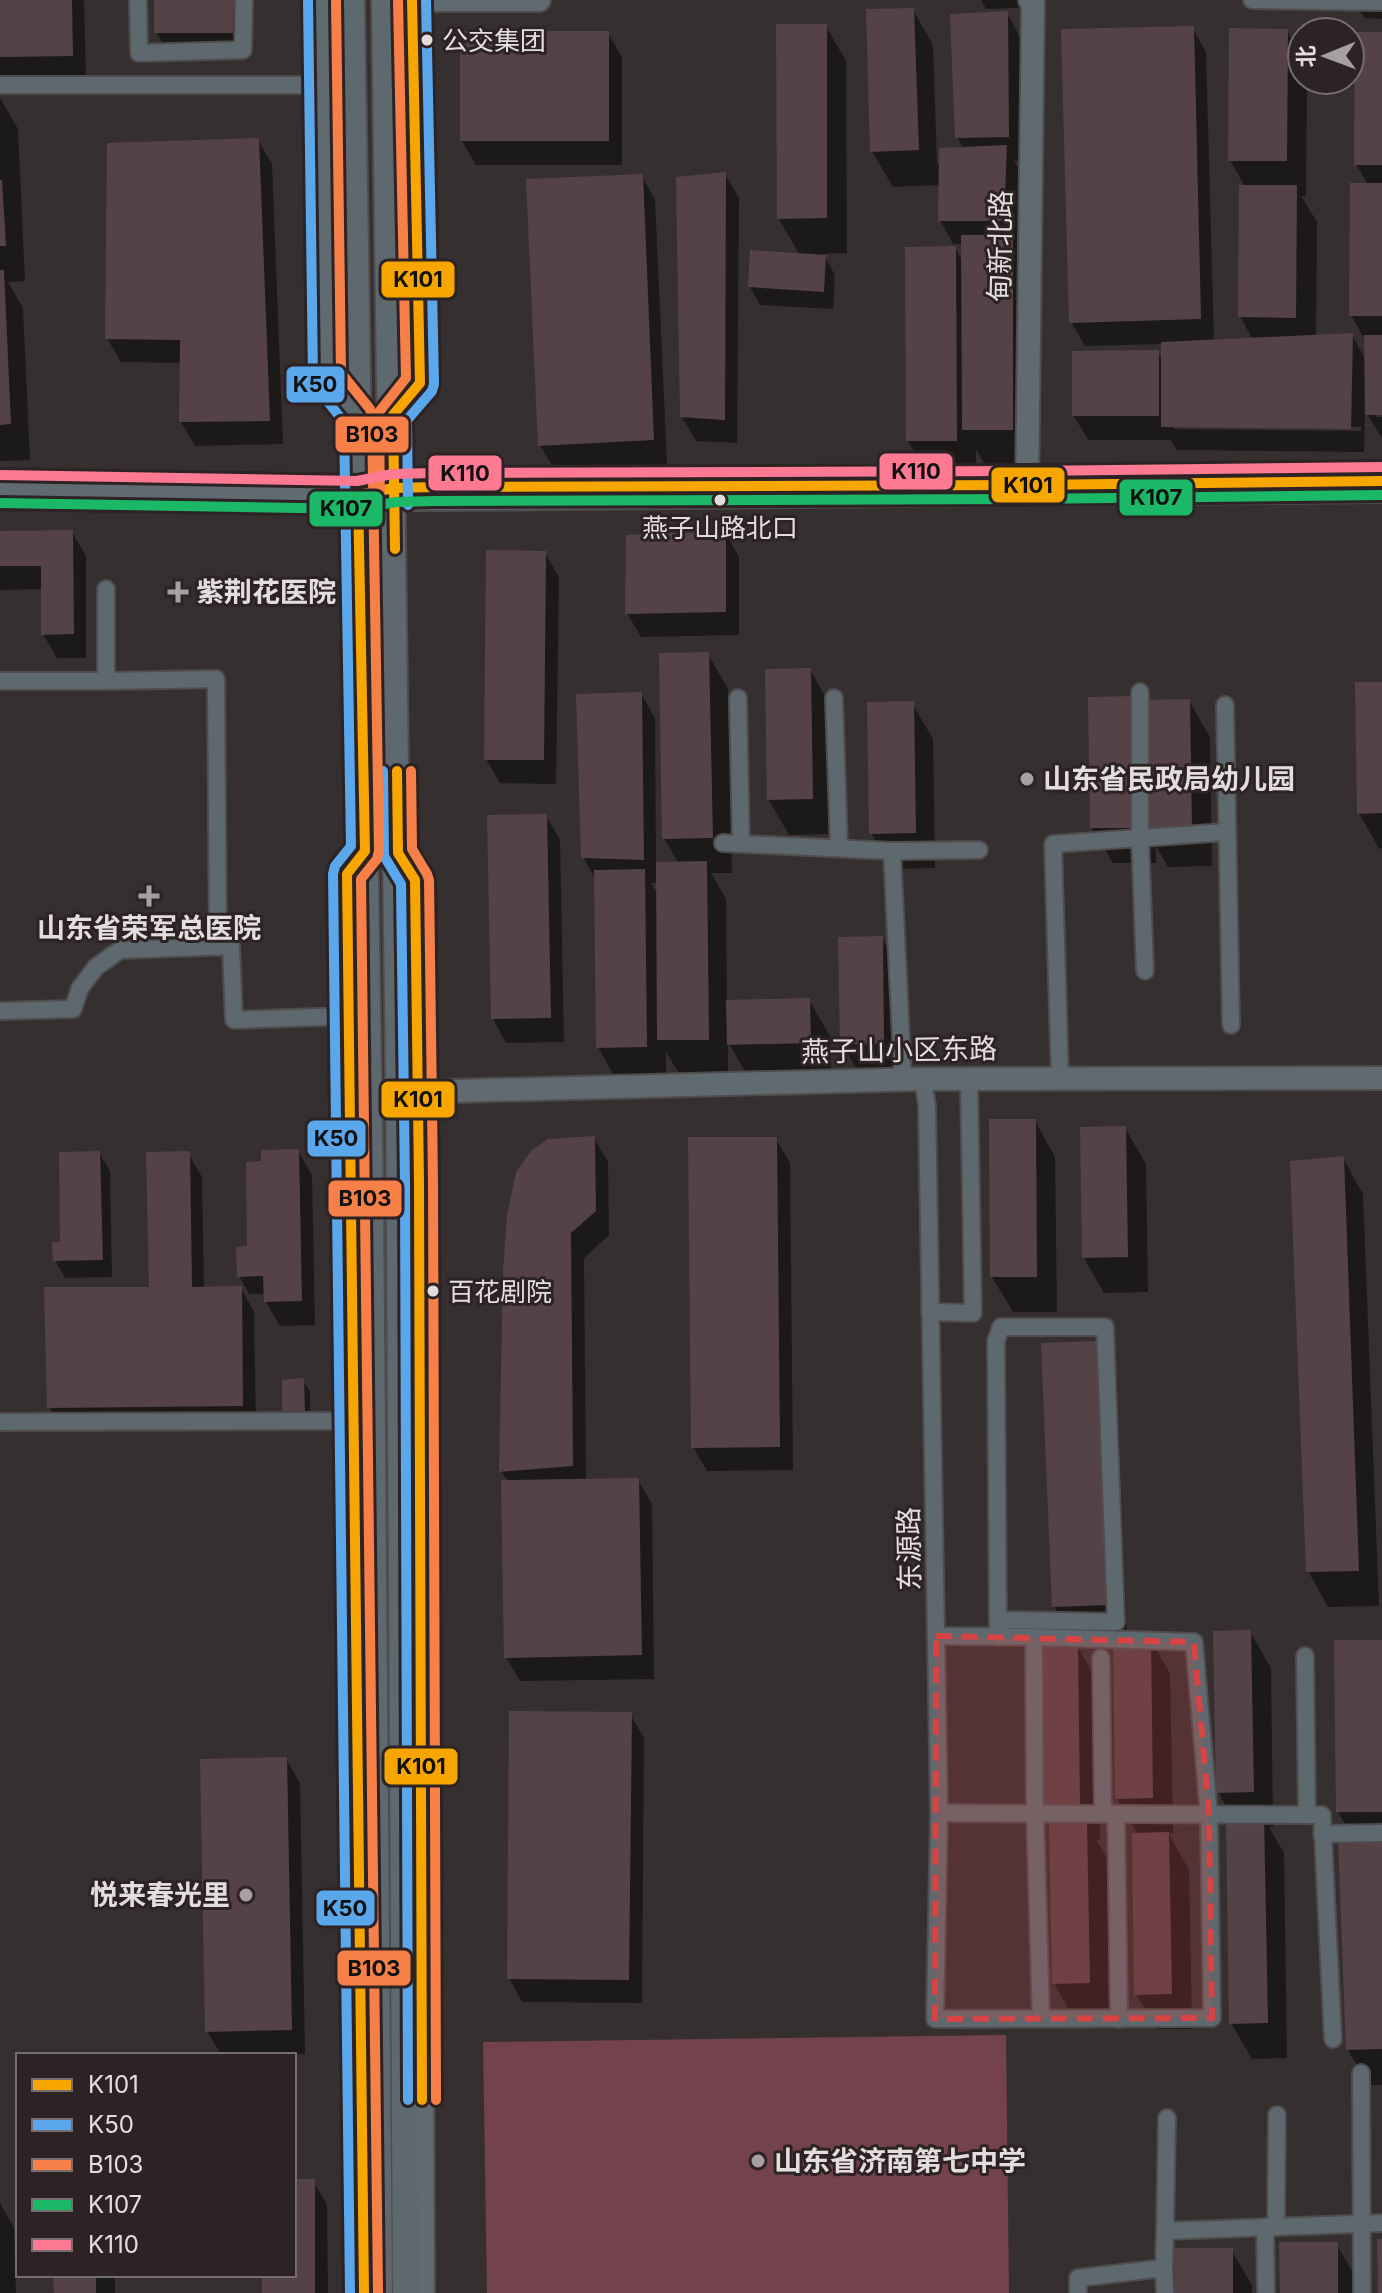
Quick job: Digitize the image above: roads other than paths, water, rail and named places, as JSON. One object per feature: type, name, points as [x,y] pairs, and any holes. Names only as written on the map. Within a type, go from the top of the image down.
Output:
[{"type":"main road","points":[[351,0],[365,851],[379,2293]]},
{"type":"main road","points":[[385,0],[398,853],[406,2293]]},
{"type":"main road","points":[[347,874],[365,851]]},
{"type":"main road","points":[[398,853],[415,880]]},
{"type":"street","points":[[138,0],[139,53],[243,50],[244,0]]},
{"type":"street","points":[[322,0],[327,378],[358,417]]},
{"type":"street","points":[[393,415],[420,383],[412,0],[539,0]]},
{"type":"street","name":"甸新北路","points":[[1026,490],[1033,3],[1029,0]]},
{"type":"street","points":[[1252,0],[1382,2]]},
{"type":"street","points":[[0,85],[323,85]]},
{"type":"street","points":[[1026,490],[1382,481]]},
{"type":"street","points":[[0,489],[358,495],[1382,491]]},
{"type":"street","points":[[106,589],[106,681]]},
{"type":"street","points":[[0,681],[216,679],[218,947]]},
{"type":"street","points":[[1140,692],[1140,838],[1145,971]]},
{"type":"street","points":[[738,698],[741,844]]},
{"type":"street","points":[[834,698],[839,848]]},
{"type":"street","points":[[1225,705],[1231,1025]]},
{"type":"street","points":[[1060,1079],[1053,844],[1227,832]]},
{"type":"street","points":[[723,843],[892,851],[979,850]]},
{"type":"street","name":"东源路","points":[[892,851],[913,1079],[927,1106],[939,1813],[935,2019],[1041,2019]]},
{"type":"street","points":[[347,874],[364,2293]]},
{"type":"street","points":[[415,880],[423,2293]]},
{"type":"street","points":[[0,1011],[73,1009],[80,988],[96,967],[120,950],[231,946],[234,1020],[349,1016]]},
{"type":"street","name":"燕子山小区东路","points":[[417,1092],[913,1079],[1382,1078]]},
{"type":"street","points":[[930,1312],[973,1313],[969,1079]]},
{"type":"street","points":[[936,1636],[998,1628],[1116,1622],[1105,1327],[1001,1327],[996,1341],[998,1628]]},
{"type":"street","points":[[0,1422],[354,1421]]},
{"type":"street","points":[[998,1628],[1034,1637],[1194,1642],[1209,1815],[1212,2018],[1041,2019],[1034,1637]]},
{"type":"street","points":[[1305,1656],[1307,1815]]},
{"type":"street","points":[[1101,1658],[1119,2019]]},
{"type":"street","points":[[939,1813],[1322,1815],[1333,2039]]},
{"type":"street","points":[[1322,1834],[1382,1833]]},
{"type":"street","points":[[1361,2073],[1362,2293]]},
{"type":"street","points":[[1266,2293],[1277,2115]]},
{"type":"street","points":[[1165,2293],[1167,2118]]},
{"type":"street","points":[[1165,2231],[1382,2223]]},
{"type":"street","points":[[1078,2293],[1078,2278],[1164,2268]]},
{"type":"place","name":"公交集团","points":[[427,40]]},
{"type":"place","name":"燕子山路北口","points":[[720,500]]},
{"type":"place","name":"紫荆花医院","points":[[178,592]]},
{"type":"place","name":"山东省民政局幼儿园","points":[[1027,779]]},
{"type":"place","name":"山东省荣军总医院","points":[[149,896]]},
{"type":"place","name":"百花剧院","points":[[433,1291]]},
{"type":"place","name":"悦来春光里","points":[[246,1895]]},
{"type":"place","name":"山东省济南第七中学","points":[[758,2161]]}]
